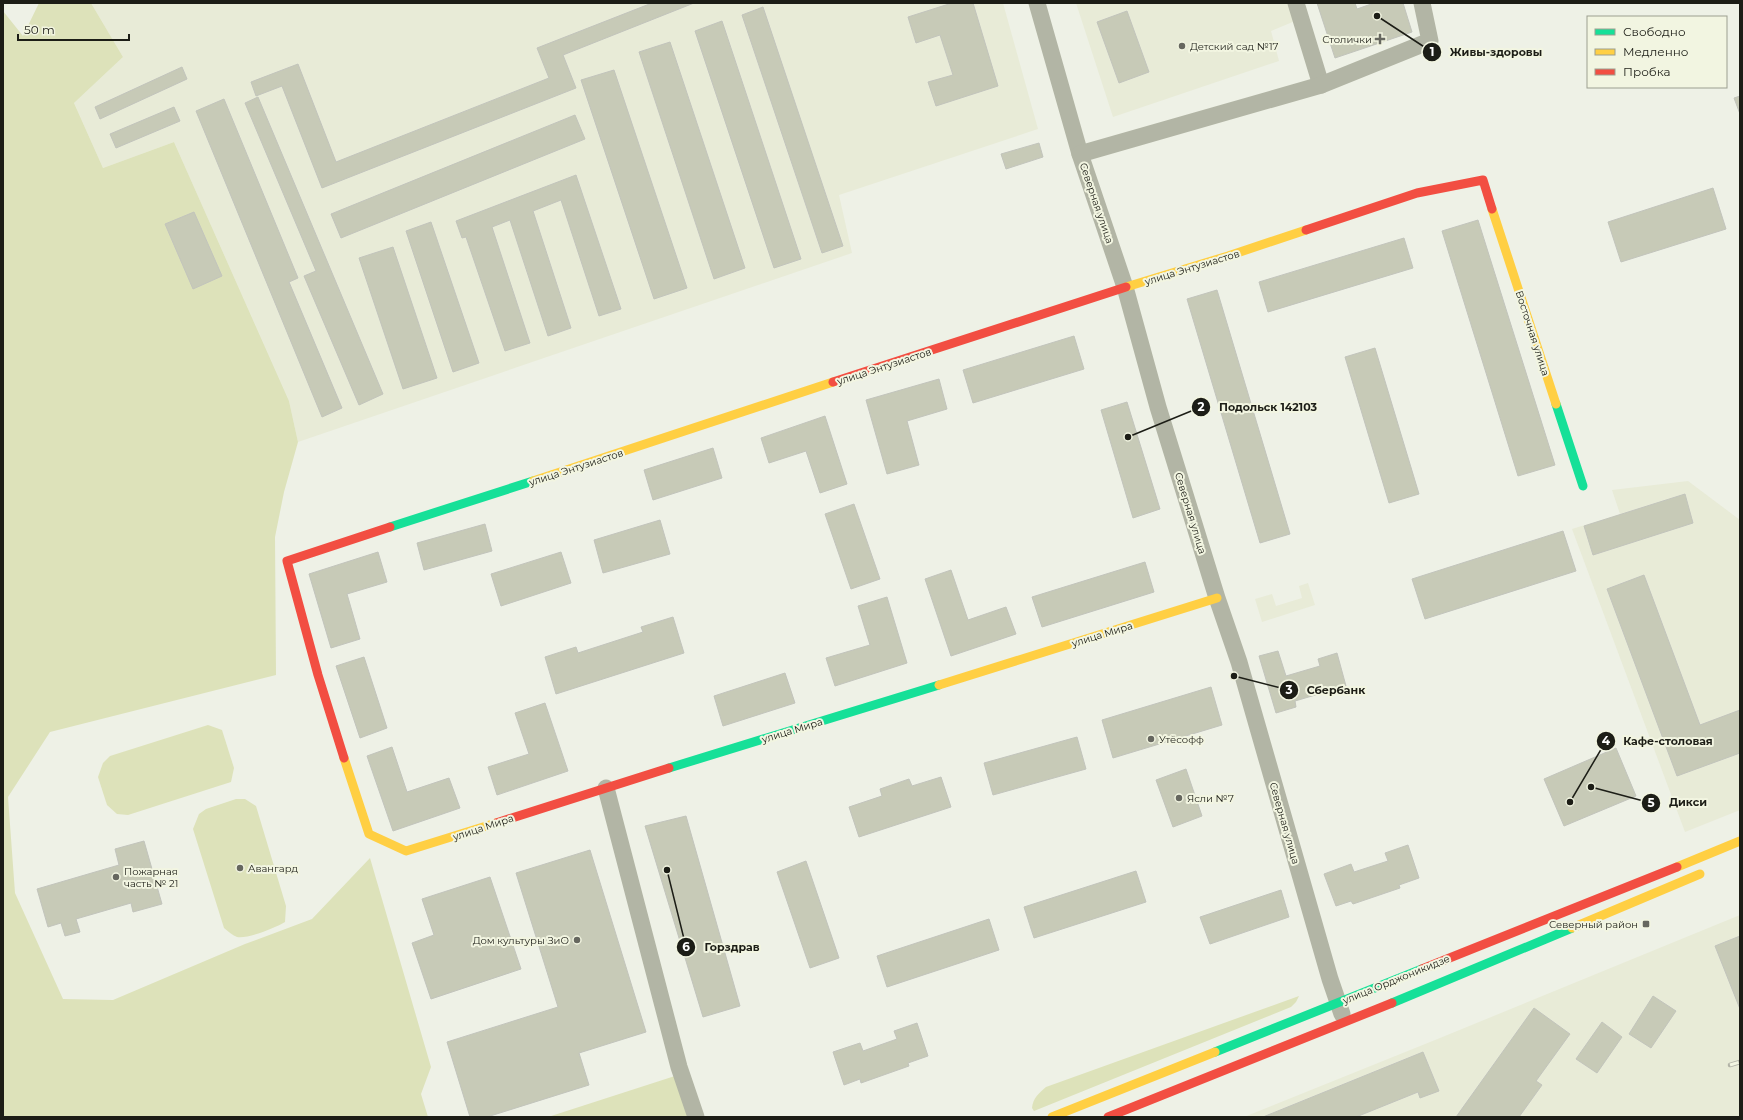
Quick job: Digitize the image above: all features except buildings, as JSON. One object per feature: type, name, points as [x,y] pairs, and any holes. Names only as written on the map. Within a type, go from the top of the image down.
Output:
[{"type":"street","name":"Северная улица","points":[[1037,3],[1080,154],[1125,287],[1158,407],[1217,598],[1240,662],[1325,963],[1344,1023]]},
{"type":"street","points":[[1296,3],[1321,84]]},
{"type":"street","points":[[1080,154],[1321,84],[1430,41],[1422,3]]},
{"type":"street","name":"улица Энтузиастов","points":[[369,834],[318,675],[287,561],[1125,287],[1228,256],[1417,193],[1483,180]]},
{"type":"street","name":"Восточная улица","points":[[1483,180],[1583,486]]},
{"type":"street","name":"улица Мира","points":[[369,834],[406,851],[1217,598]]},
{"type":"street","points":[[606,788],[679,1067],[696,1117]]},
{"type":"street","name":"улица Орджоникидзе","points":[[1052,1117],[1740,841]]},
{"type":"street","name":"улица Орджоникидзе","points":[[1108,1117],[1344,1023],[1711,869]]},
{"type":"shaded area","points":[[91,3],[1003,3],[1038,129],[839,195],[852,253],[298,442],[289,401],[174,142],[103,168],[74,103],[123,57]]},
{"type":"shaded area","name":"Детский сад №17","points":[[1076,3],[1290,3],[1295,21],[1271,31],[1279,61],[1113,117]]},
{"type":"shaded area","points":[[1688,481],[1740,520],[1740,810],[1685,832],[1572,529],[1620,514],[1612,490]]},
{"type":"shaded area","points":[[1308,583],[1315,605],[1262,622],[1255,599],[1272,594],[1276,606],[1302,598],[1299,586]]},
{"type":"shaded area","points":[[1740,915],[1740,1117],[1244,1117],[1440,1038]]},
{"type":"green space","points":[[39,3],[91,3],[123,57],[74,103],[103,168],[174,142],[289,401],[298,442],[284,492],[275,537],[276,675],[50,732],[8,797],[15,893],[63,999],[113,1000],[245,944],[312,919],[370,858],[431,1067],[421,1094],[428,1117],[3,1117],[3,11],[23,36]]},
{"type":"green space","points":[[208,725],[222,730],[234,768],[231,782],[128,815],[117,814],[107,805],[98,777],[103,763],[110,756]]},
{"type":"green space","name":"Авангард","points":[[236,799],[245,799],[256,806],[286,906],[285,922],[261,932],[242,937],[235,936],[224,928],[193,829],[199,814],[206,809]]},
{"type":"green space","points":[[1299,996],[1291,1007],[1034,1111],[1032,1108],[1035,1099],[1046,1087]]},
{"type":"green space","points":[[678,1075],[692,1117],[548,1117]]},
{"type":"railway","points":[[1730,1065],[1740,1062]]},
{"type":"traffic: fast","points":[[1556,404],[1583,486]]},
{"type":"traffic: fast","points":[[390,527],[533,481]]},
{"type":"traffic: fast","points":[[669,768],[939,685]]},
{"type":"traffic: fast","points":[[1392,1003],[1572,928]]},
{"type":"traffic: fast","points":[[1215,1052],[1422,969]]},
{"type":"traffic: slow","points":[[1492,209],[1556,404]]},
{"type":"traffic: slow","points":[[1126,287],[1228,256],[1306,230]]},
{"type":"traffic: slow","points":[[533,481],[833,382]]},
{"type":"traffic: slow","points":[[939,685],[1217,598]]},
{"type":"traffic: slow","points":[[344,758],[369,834],[406,851],[496,823]]},
{"type":"traffic: slow","points":[[1677,867],[1740,841]]},
{"type":"traffic: slow","points":[[1572,928],[1700,874]]},
{"type":"traffic: slow","points":[[1052,1117],[1215,1052]]},
{"type":"traffic: jam","points":[[1306,230],[1417,193],[1483,180],[1492,209]]},
{"type":"traffic: jam","points":[[833,382],[1126,287]]},
{"type":"traffic: jam","points":[[344,758],[318,675],[287,561],[390,527]]},
{"type":"traffic: jam","points":[[496,823],[669,768]]},
{"type":"traffic: jam","points":[[1422,969],[1677,867]]},
{"type":"traffic: jam","points":[[1108,1117],[1392,1003]]},
{"type":"place","name":"Живы-здоровы","points":[[1377,16]]},
{"type":"place","name":"Столички","points":[[1380,39]]},
{"type":"place","name":"Детский сад №17","points":[[1182,46]]},
{"type":"place","name":"Подольск 142103","points":[[1128,437]]},
{"type":"place","name":"Сбербанк","points":[[1234,676]]},
{"type":"place","name":"Утёсофф","points":[[1151,739]]},
{"type":"place","name":"Дикси","points":[[1591,787]]},
{"type":"place","name":"Ясли №7","points":[[1179,798]]},
{"type":"place","name":"Кафе-столовая","points":[[1570,802]]},
{"type":"place","name":"Авангард","points":[[240,868]]},
{"type":"place","name":"Горздрав","points":[[667,870]]},
{"type":"place","name":"Пожарная часть № 21","points":[[116,877]]},
{"type":"place","name":"Северный район","points":[[1646,924]]},
{"type":"place","name":"Дом культуры ЗиО","points":[[577,940]]}]
